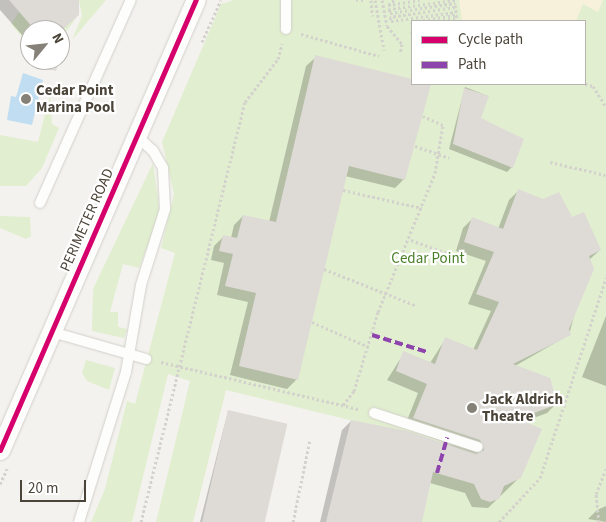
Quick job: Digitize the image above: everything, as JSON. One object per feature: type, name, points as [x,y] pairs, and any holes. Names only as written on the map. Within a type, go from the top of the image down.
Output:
[{"type":"street","name":"PERIMETER ROAD","points":[[0,450],[196,0]]},
{"type":"lane","points":[[40,203],[131,0]]},
{"type":"lane","points":[[286,0],[286,29]]},
{"type":"lane","points":[[79,522],[130,354],[141,285],[165,209],[166,191],[163,168],[153,150],[137,136]]},
{"type":"lane","points":[[52,332],[146,359]]},
{"type":"lane","points":[[374,413],[478,447]]},
{"type":"path","points":[[356,0],[364,0]]},
{"type":"path","points":[[370,0],[372,16]]},
{"type":"path","points":[[375,0],[384,50]]},
{"type":"path","points":[[382,0],[387,26],[402,44],[400,54]]},
{"type":"path","points":[[394,0],[388,5],[420,0]]},
{"type":"path","points":[[455,2],[390,13],[389,9],[455,2]]},
{"type":"path","points":[[455,2],[390,17],[391,21],[457,16]]},
{"type":"path","points":[[455,2],[457,16]]},
{"type":"path","points":[[426,20],[457,16]]},
{"type":"path","points":[[442,20],[457,16]]},
{"type":"path","points":[[141,522],[182,366],[245,102],[278,59],[286,29],[379,56]]},
{"type":"path","points":[[586,84],[593,86],[606,108]]},
{"type":"path","points":[[343,406],[354,391],[387,292],[411,240],[438,154],[443,125],[423,116]]},
{"type":"path","points":[[416,146],[449,158]]},
{"type":"path","points":[[550,162],[606,175]]},
{"type":"path","points":[[343,190],[422,208]]},
{"type":"path","points":[[411,240],[458,257]]},
{"type":"path","points":[[324,270],[387,292],[417,306]]},
{"type":"path","points":[[499,522],[540,478],[606,278]]},
{"type":"path","points":[[312,322],[368,347]]},
{"type":"path","points":[[146,359],[374,413]]},
{"type":"path","points":[[293,522],[310,440]]},
{"type":"path","points":[[599,522],[596,494],[606,469]]},
{"type":"green space","points":[[79,0],[106,0],[72,40],[82,16]]},
{"type":"green space","name":"Cedar Point","points":[[234,0],[606,0],[606,522],[365,522],[423,516],[440,442],[226,390],[193,522],[156,522],[190,381],[168,374],[132,522],[91,522],[105,489],[127,401],[135,404],[175,253],[161,248],[174,194],[162,142],[221,4]]},
{"type":"green space","points":[[19,12],[26,20],[20,20],[20,34],[11,24]]},
{"type":"green space","points":[[76,18],[70,26],[70,20],[67,20]]},
{"type":"green space","points":[[50,94],[52,124],[59,128],[42,168],[26,186],[0,186],[0,135],[38,142]]},
{"type":"green space","points":[[153,163],[160,213],[139,268],[123,264],[110,312],[118,312],[118,327],[127,329],[124,338],[92,331],[93,289]]},
{"type":"green space","points":[[0,216],[30,217],[31,236],[26,239],[0,228]]},
{"type":"green space","points":[[86,360],[115,368],[109,390],[87,381],[82,373]]},
{"type":"sand","points":[[459,0],[603,0],[598,12],[583,4],[576,20],[462,20]]},
{"type":"water","name":"Cedar Point Marina Pool","points":[[23,73],[43,80],[32,125],[7,120],[11,96],[16,97]]},
{"type":"building","points":[[9,0],[79,0],[79,15],[70,23],[70,20],[26,20]]},
{"type":"building","points":[[315,55],[411,79],[411,85],[431,85],[405,180],[349,166],[298,380],[239,366],[256,293],[225,286],[233,254],[219,251],[223,235],[237,238],[243,215],[276,222]]},
{"type":"building","points":[[464,88],[489,96],[481,118],[524,139],[513,168],[453,144]]},
{"type":"building","points":[[518,189],[543,199],[559,192],[572,217],[584,212],[601,250],[589,256],[594,269],[569,329],[571,335],[513,364],[550,378],[558,404],[518,419],[542,429],[521,478],[504,486],[499,499],[490,502],[481,499],[474,484],[433,472],[422,522],[326,522],[351,420],[407,431],[476,454],[484,450],[480,440],[413,418],[427,384],[396,371],[403,351],[435,364],[445,337],[477,350],[499,302],[476,294],[494,252],[464,242],[472,217],[503,229]]},
{"type":"building","points":[[228,410],[287,424],[265,522],[202,522]]},
{"type":"marked path","points":[[372,335],[427,352]]},
{"type":"marked path","points":[[437,473],[447,437]]},
{"type":"cycle path","points":[[0,450],[196,0]]},
{"type":"place","name":"Cedar Point Marina Pool","points":[[26,99]]},
{"type":"place","name":"Jack Aldrich Theatre","points":[[472,408]]}]
